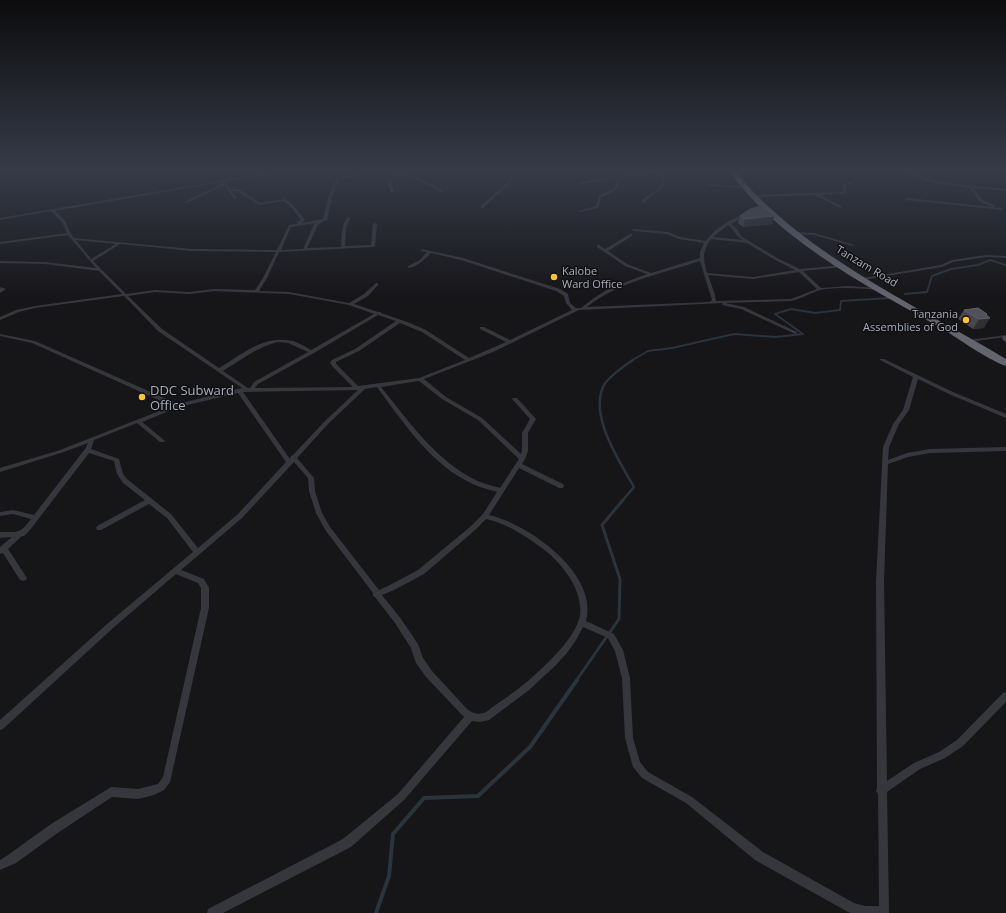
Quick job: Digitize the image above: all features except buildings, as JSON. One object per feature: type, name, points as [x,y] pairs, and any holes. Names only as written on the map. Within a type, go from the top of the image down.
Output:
[{"type":"highway","name":"Tanzam Road","points":[[766,213],[804,242],[878,289],[1006,363]]},
{"type":"street","points":[[0,219],[37,213]]},
{"type":"street","points":[[55,213],[64,222],[69,234],[91,261],[160,330],[219,371],[249,389]]},
{"type":"street","points":[[256,292],[265,278],[288,230],[294,224],[303,220],[296,213]]},
{"type":"street","points":[[304,250],[316,224],[326,218],[327,213]]},
{"type":"street","points":[[712,302],[714,300],[702,259],[702,250],[708,240],[729,224],[750,213]]},
{"type":"street","points":[[343,248],[344,228],[348,218]]},
{"type":"street","points":[[294,224],[320,221]]},
{"type":"street","points":[[73,239],[122,242],[178,250],[304,250],[373,246],[375,224]]},
{"type":"street","points":[[729,224],[735,227],[738,235],[749,243],[800,271],[820,289]]},
{"type":"street","points":[[634,230],[668,233],[679,238],[749,243]]},
{"type":"street","points":[[794,233],[814,234],[853,245]]},
{"type":"street","points":[[0,243],[69,234]]},
{"type":"street","points":[[606,251],[631,235]]},
{"type":"street","points":[[91,261],[122,242]]},
{"type":"street","points":[[598,246],[626,265],[649,274]]},
{"type":"street","points":[[422,250],[466,260],[558,290],[566,295],[568,303],[575,310]]},
{"type":"street","points":[[409,266],[421,261],[430,252]]},
{"type":"street","points":[[864,279],[942,266],[952,262],[986,256],[1006,257]]},
{"type":"street","points":[[582,309],[605,291],[649,274],[677,268],[702,259]]},
{"type":"street","points":[[0,262],[45,263],[101,270]]},
{"type":"street","points":[[706,274],[752,278],[842,266]]},
{"type":"street","points":[[350,304],[366,295],[377,284]]},
{"type":"street","points":[[0,470],[62,451],[177,406],[239,390],[379,387],[420,379],[510,342],[575,310],[796,299],[820,289],[864,287],[878,289]]},
{"type":"street","points":[[0,288],[4,289],[0,292]]},
{"type":"street","points":[[0,319],[30,308],[155,291],[189,293],[214,290],[289,294],[350,304],[379,313],[424,331],[469,360]]},
{"type":"street","points":[[712,302],[742,308],[795,333]]},
{"type":"street","points":[[249,389],[256,383],[379,313]]},
{"type":"street","points":[[360,388],[332,363],[357,350],[399,321]]},
{"type":"street","points":[[482,328],[510,342]]},
{"type":"street","points":[[0,335],[33,342],[177,406]]},
{"type":"street","points":[[969,341],[1006,336]]},
{"type":"street","points":[[219,371],[259,347],[274,341],[287,342],[312,352]]},
{"type":"street","points":[[882,360],[1006,416]]},
{"type":"street","points":[[582,623],[612,636],[616,641],[624,665],[631,749],[636,764],[645,775],[689,800],[759,856],[852,908],[865,911],[884,912],[881,791],[880,581],[887,442],[896,424],[906,410],[916,376]]},
{"type":"street","points":[[420,379],[444,398],[480,419],[522,459]]},
{"type":"street","points":[[379,387],[424,443],[452,468],[471,480],[501,491]]},
{"type":"street","points":[[0,726],[61,670],[197,552],[226,529],[254,503],[291,460],[360,388]]},
{"type":"street","points":[[239,390],[291,460],[311,478],[312,491],[319,513],[328,529],[398,621],[416,647],[419,660],[429,674],[470,718]]},
{"type":"street","points":[[376,594],[405,581],[431,564],[472,529],[484,516],[522,459],[525,451],[525,433],[533,418],[515,399]]},
{"type":"street","points":[[138,421],[162,441]]},
{"type":"street","points":[[23,578],[2,550],[22,534],[36,518],[88,450],[92,439]]},
{"type":"street","points":[[886,463],[907,455],[930,451],[1006,449]]},
{"type":"street","points":[[88,450],[117,460],[120,474],[125,481],[169,516],[197,552]]},
{"type":"street","points":[[518,465],[561,486]]},
{"type":"street","points":[[99,528],[149,501]]},
{"type":"street","points":[[0,514],[13,512],[36,518]]},
{"type":"street","points":[[212,913],[347,842],[401,797],[470,718],[486,717],[531,683],[562,652],[582,623],[582,597],[572,575],[558,558],[540,543],[519,530],[500,520],[484,516]]},
{"type":"street","points":[[0,535],[22,534]]},
{"type":"street","points":[[0,865],[12,859],[55,828],[111,792],[138,794],[161,787],[167,779],[205,608],[204,588],[201,581],[176,571]]},
{"type":"street","points":[[881,791],[917,766],[942,755],[960,743],[1006,696]]},
{"type":"waterway","points":[[905,294],[927,292],[932,276],[951,269],[978,265],[990,260],[1006,265]]},
{"type":"waterway","points":[[631,361],[648,351],[672,348],[734,334],[776,337],[803,334],[775,314],[791,309],[815,313],[840,310],[841,301],[890,298]]},
{"type":"waterway","points":[[622,501],[634,487],[614,452],[608,438],[600,412],[600,399],[603,387],[608,380],[633,360]]},
{"type":"waterway","points":[[576,681],[619,619],[620,579],[602,525],[623,500]]},
{"type":"waterway","points":[[376,913],[389,876],[393,834],[424,798],[478,796],[530,747],[577,680]]},
{"type":"place","name":"Kalobe Ward Office","points":[[554,277]]},
{"type":"place","name":"Tanzania Assemblies of God","points":[[966,320]]},
{"type":"place","name":"DDC Subward Office","points":[[142,397]]}]
